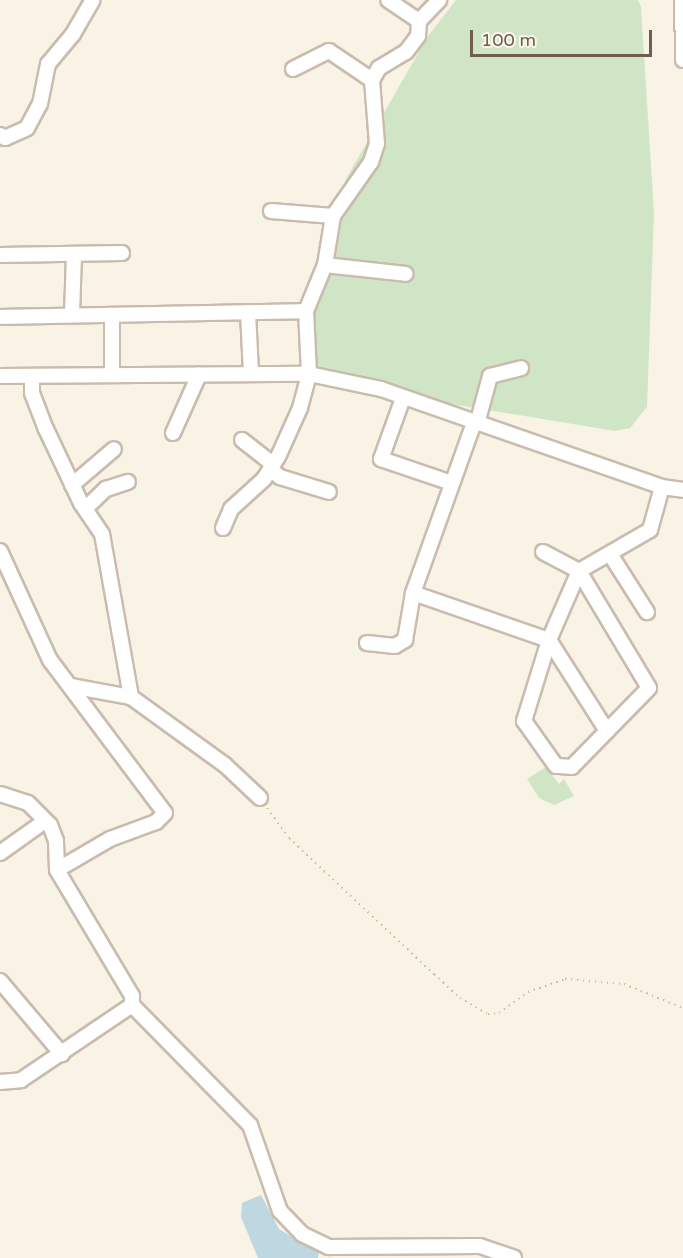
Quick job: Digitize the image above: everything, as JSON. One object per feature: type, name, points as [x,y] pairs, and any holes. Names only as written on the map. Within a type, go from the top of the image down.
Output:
[{"type":"street","points":[[0,135],[5,138],[27,128],[40,104],[48,64],[73,34],[93,0]]},
{"type":"street","points":[[387,0],[419,21]]},
{"type":"street","points":[[223,528],[231,509],[272,466],[300,408],[309,374],[306,311],[325,265],[333,216],[371,162],[377,144],[372,80],[379,68],[406,52],[418,36],[419,21],[439,0]]},
{"type":"street","points":[[682,0],[683,60]]},
{"type":"street","points":[[293,69],[329,51],[372,80]]},
{"type":"street","points":[[272,211],[333,216]]},
{"type":"street","points":[[0,255],[122,253]]},
{"type":"street","points":[[72,315],[74,254]]},
{"type":"street","points":[[325,265],[406,274]]},
{"type":"street","points":[[0,317],[306,311]]},
{"type":"street","points":[[248,312],[251,375]]},
{"type":"street","points":[[112,315],[112,375]]},
{"type":"street","points":[[367,643],[395,646],[405,640],[413,593],[490,376],[520,368]]},
{"type":"street","points":[[0,376],[309,374],[403,398],[662,487],[683,490]]},
{"type":"street","points":[[173,432],[199,375]]},
{"type":"street","points":[[32,376],[32,393],[72,485],[102,534],[131,697]]},
{"type":"street","points":[[403,398],[381,459],[452,483]]},
{"type":"street","points":[[242,440],[272,466],[280,477],[328,492]]},
{"type":"street","points":[[72,485],[114,449]]},
{"type":"street","points":[[86,508],[106,489],[128,482]]},
{"type":"street","points":[[543,552],[579,572],[649,688],[572,767],[556,766],[524,721],[549,640],[579,572],[650,530],[662,487]]},
{"type":"street","points":[[0,551],[50,660],[165,813],[156,822],[110,840],[57,870]]},
{"type":"street","points":[[610,554],[647,612]]},
{"type":"street","points":[[413,593],[549,640],[607,731]]},
{"type":"street","points":[[71,686],[131,697],[225,765],[260,798]]},
{"type":"street","points":[[0,794],[28,803],[45,821],[56,841],[57,870],[132,996],[132,1005],[249,1125],[280,1211],[302,1233],[329,1247],[480,1246],[514,1258]]},
{"type":"street","points":[[0,854],[45,821]]},
{"type":"street","points":[[0,981],[62,1054]]},
{"type":"street","points":[[0,1082],[21,1080],[132,1005]]},
{"type":"path","points":[[260,798],[289,838],[460,998],[489,1014],[499,1013],[528,992],[565,979],[624,984],[683,1008]]},
{"type":"green space","points":[[456,0],[638,0],[641,7],[654,213],[647,407],[630,428],[615,431],[343,386],[323,376],[316,365],[311,297],[320,255],[347,177],[428,36]]},
{"type":"green space","points":[[546,767],[559,784],[564,779],[574,796],[554,805],[539,798],[527,779]]},
{"type":"water","points":[[261,1195],[279,1229],[319,1253],[318,1258],[258,1258],[241,1217],[242,1203]]}]
